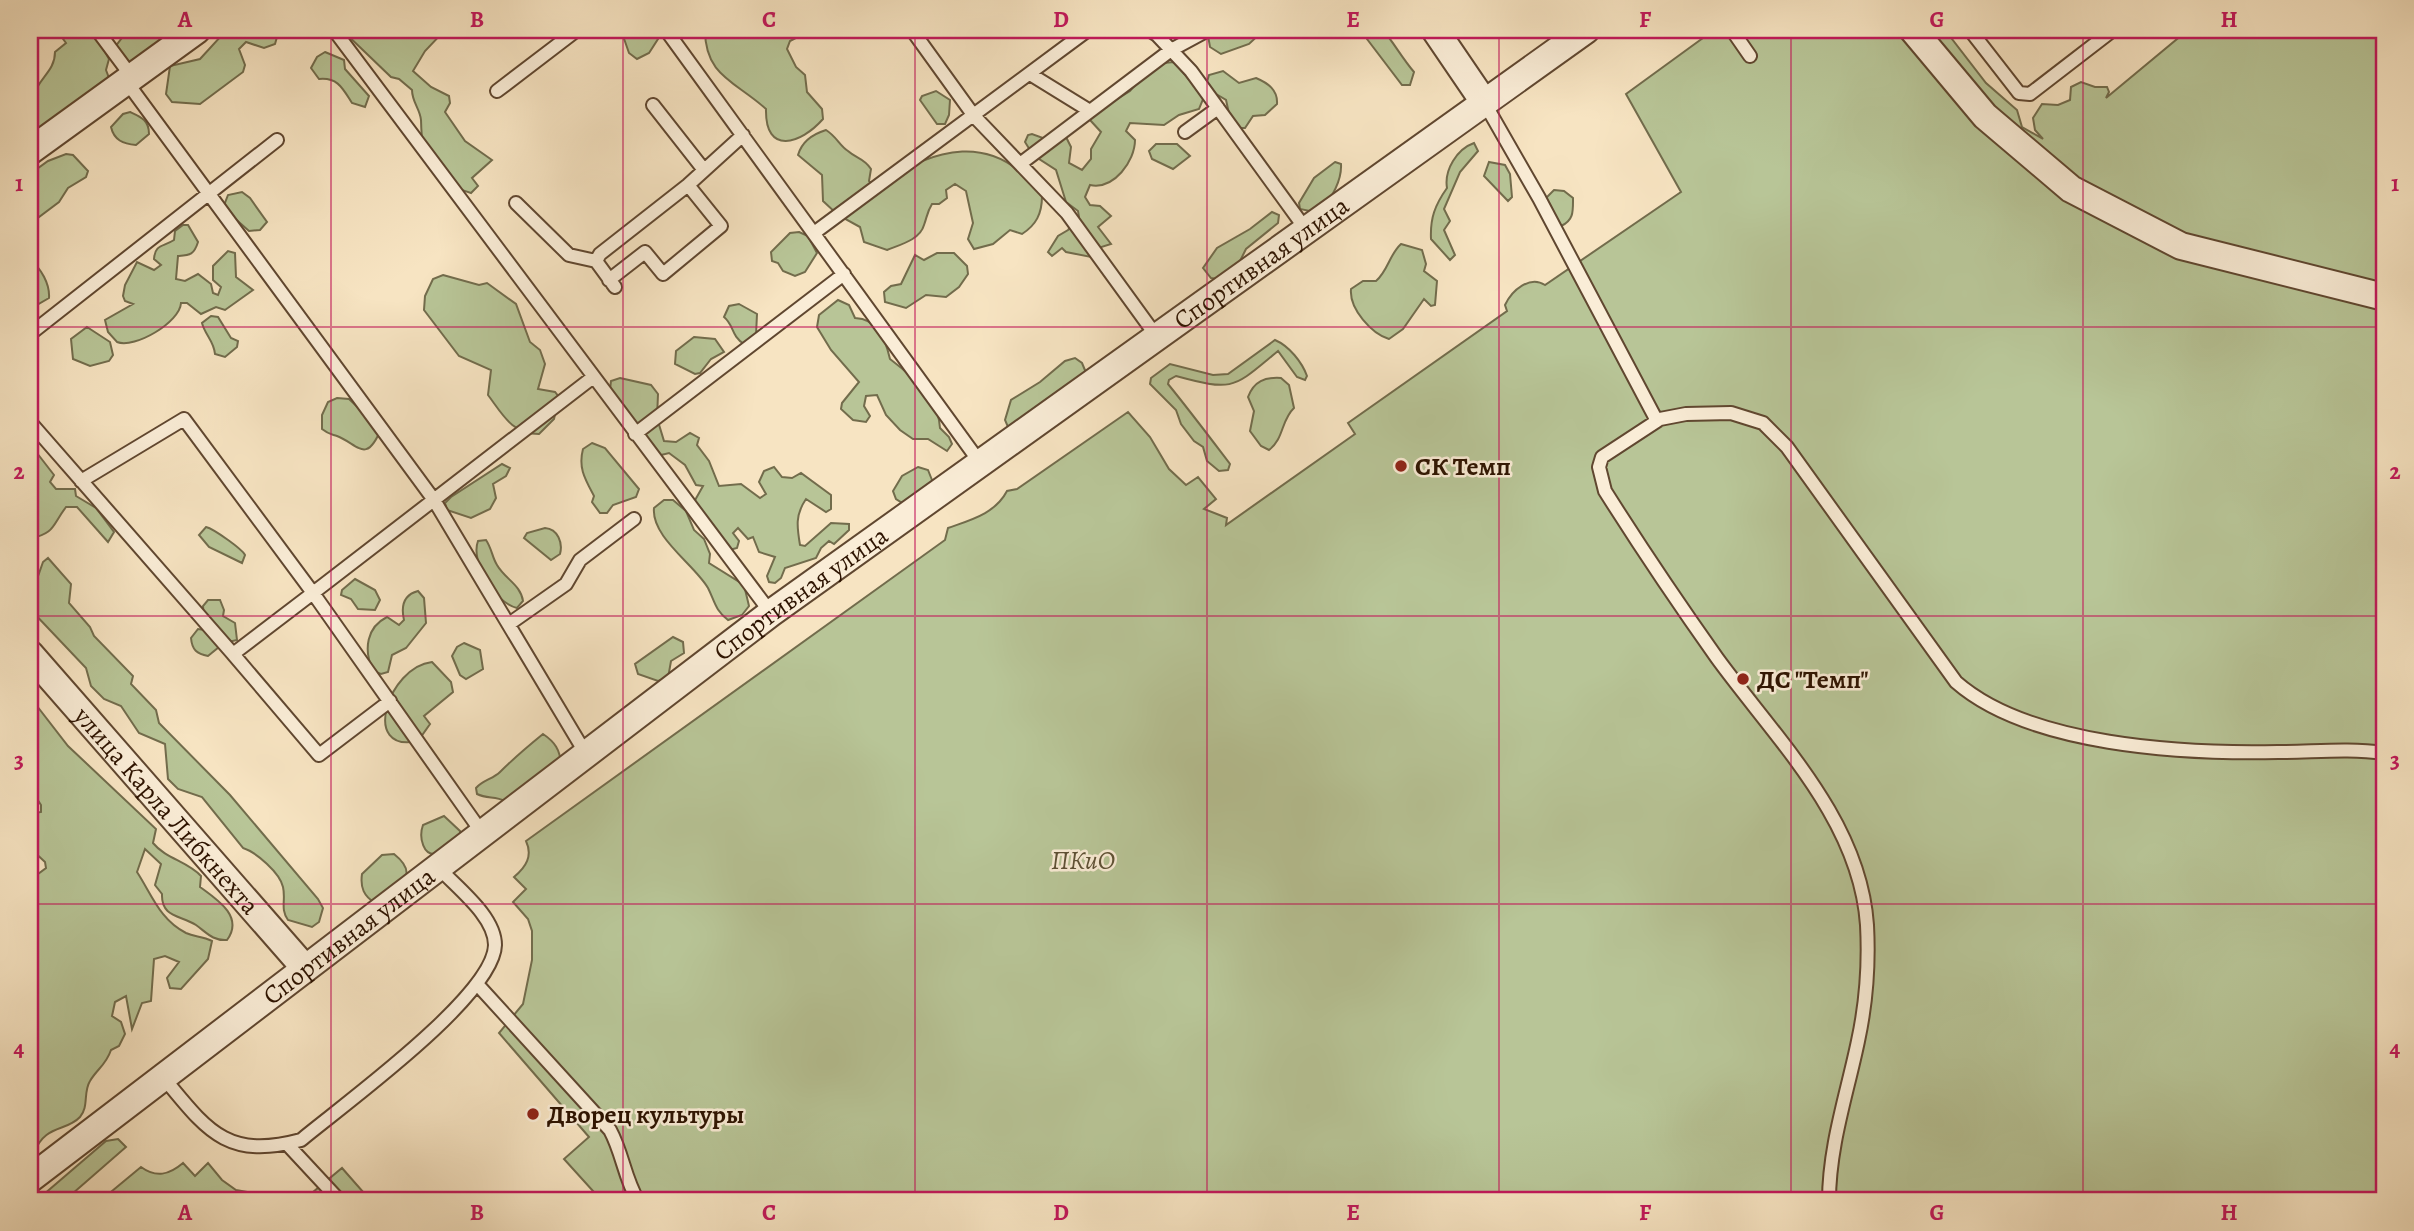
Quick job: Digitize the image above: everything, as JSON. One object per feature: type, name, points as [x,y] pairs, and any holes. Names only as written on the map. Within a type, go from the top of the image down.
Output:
[{"type":"street","points":[[30,151],[197,30]]},
{"type":"street","points":[[1435,30],[1485,102]]},
{"type":"street","name":"Спортивная улица","points":[[30,1179],[304,967],[439,868],[771,613],[1586,30]]},
{"type":"street","points":[[1913,30],[1985,116],[2071,189],[2181,246],[2384,297]]},
{"type":"street","name":"улица Карла Либкнехта","points":[[30,654],[304,967]]},
{"type":"lane","points":[[97,30],[207,191],[434,500],[586,754]]},
{"type":"lane","points":[[334,30],[592,378],[771,613]]},
{"type":"lane","points":[[497,91],[578,30]]},
{"type":"lane","points":[[666,30],[981,465]]},
{"type":"lane","points":[[912,30],[974,116],[1067,213],[1157,337]]},
{"type":"lane","points":[[814,233],[1088,30]]},
{"type":"lane","points":[[1149,30],[1171,50],[1218,108],[1307,231]]},
{"type":"lane","points":[[1020,164],[1171,50],[1208,30]]},
{"type":"lane","points":[[1732,30],[1750,56]]},
{"type":"lane","points":[[1970,30],[2019,93],[2030,94],[2113,30]]},
{"type":"lane","points":[[1030,74],[1090,111]]},
{"type":"lane","points":[[1485,102],[1657,421]]},
{"type":"lane","points":[[653,105],[704,170]]},
{"type":"lane","points":[[1185,132],[1218,108]]},
{"type":"lane","points":[[596,261],[600,254],[688,185],[743,135]]},
{"type":"lane","points":[[30,334],[207,191],[276,139]]},
{"type":"lane","points":[[516,203],[569,255],[596,261],[612,283],[645,252],[663,274],[721,226],[688,185]]},
{"type":"lane","points":[[635,434],[844,274]]},
{"type":"lane","points":[[233,654],[592,378]]},
{"type":"lane","points":[[1829,1201],[1833,1149],[1859,1038],[1865,988],[1867,926],[1861,882],[1843,831],[1718,659],[1605,491],[1599,467],[1602,457],[1657,421],[1686,414],[1731,413],[1763,423],[1800,465],[1956,682],[1977,700],[1997,711],[2032,723],[2123,743],[2195,750],[2277,752],[2353,749],[2384,753]]},
{"type":"lane","points":[[81,481],[184,419],[313,593],[483,834]]},
{"type":"lane","points":[[30,422],[319,755],[390,701]]},
{"type":"lane","points":[[509,624],[566,584],[580,560],[634,519]]},
{"type":"lane","points":[[163,1077],[208,1129],[240,1146],[287,1144],[301,1140],[457,1010],[486,974],[495,946],[490,925],[439,868]]},
{"type":"lane","points":[[477,984],[610,1130],[620,1149],[624,1178],[638,1201]]},
{"type":"lane","points":[[287,1144],[340,1201]]},
{"type":"green space","points":[[93,30],[109,59],[106,70],[112,86],[30,146],[30,98],[52,65],[55,52],[66,43],[61,36],[71,33],[81,35]]},
{"type":"green space","points":[[128,30],[197,30],[133,71],[112,51]]},
{"type":"green space","points":[[240,30],[279,30],[275,44],[264,48],[246,42],[239,49],[245,65],[243,72],[200,104],[172,102],[166,94],[170,66],[200,59],[221,36]]},
{"type":"green space","points":[[342,30],[445,30],[425,51],[413,71],[431,87],[449,96],[450,103],[445,112],[465,141],[492,160],[472,178],[478,186],[471,193],[445,182],[430,167],[423,147],[420,116],[412,90],[399,79],[391,77]]},
{"type":"green space","points":[[621,30],[656,30],[658,39],[649,53],[637,59],[629,53]]},
{"type":"green space","points":[[705,30],[811,30],[790,41],[787,49],[796,67],[805,75],[807,92],[822,109],[823,119],[805,135],[795,139],[786,141],[771,134],[766,109],[716,68],[706,45]]},
{"type":"green space","points":[[1207,30],[1264,30],[1249,44],[1221,54],[1210,47]]},
{"type":"green space","points":[[1368,30],[1383,30],[1387,35],[1414,72],[1410,85],[1402,85],[1367,39]]},
{"type":"green space","name":"ПКиО","points":[[1714,30],[1945,30],[1986,83],[2017,110],[2022,127],[2043,139],[2035,130],[2033,118],[2042,104],[2058,105],[2070,100],[2071,87],[2081,82],[2095,87],[2107,87],[2109,92],[2106,98],[2183,34],[2180,30],[2384,30],[2384,1201],[602,1201],[564,1159],[589,1137],[499,1033],[523,1004],[532,960],[532,931],[528,919],[513,902],[526,889],[514,877],[527,861],[529,852],[526,841],[945,540],[948,528],[989,511],[1007,491],[1017,489],[1128,412],[1150,437],[1169,469],[1186,485],[1198,477],[1216,499],[1204,509],[1227,518],[1226,525],[1355,434],[1348,423],[1507,311],[1505,305],[1517,289],[1533,282],[1545,285],[1681,192],[1626,94]]},
{"type":"green space","points":[[325,52],[344,60],[345,69],[369,96],[365,107],[352,103],[335,82],[319,79],[311,68],[317,57]]},
{"type":"green space","points":[[1174,62],[1204,97],[1199,109],[1179,115],[1164,125],[1130,123],[1126,131],[1135,140],[1127,165],[1107,183],[1090,185],[1085,197],[1090,205],[1100,206],[1111,216],[1098,227],[1111,244],[1098,248],[1091,257],[1066,252],[1062,248],[1052,256],[1048,252],[1058,236],[1068,230],[1079,217],[1078,211],[1066,202],[1056,170],[1033,155],[1025,142],[1028,135],[1051,141],[1066,137],[1071,147],[1069,163],[1082,170],[1091,159],[1091,149],[1101,132],[1090,120],[1093,114],[1130,91],[1153,64]]},
{"type":"green space","points":[[1223,71],[1239,83],[1256,78],[1264,82],[1274,91],[1277,104],[1265,115],[1253,116],[1245,128],[1239,128],[1230,118],[1226,100],[1216,94],[1207,82],[1209,75]]},
{"type":"green space","points":[[936,91],[950,100],[945,124],[937,124],[920,100],[922,96]]},
{"type":"green space","points":[[130,112],[144,120],[149,129],[149,134],[136,145],[120,140],[111,127],[123,114]]},
{"type":"green space","points":[[826,130],[851,154],[868,165],[871,169],[869,181],[875,188],[897,174],[940,155],[984,153],[1004,161],[1024,175],[1042,196],[1039,214],[1031,227],[1022,234],[1010,230],[993,244],[974,249],[968,239],[973,223],[966,191],[955,184],[946,190],[947,198],[939,204],[932,204],[922,230],[914,238],[887,250],[864,242],[860,227],[838,215],[823,201],[822,175],[798,155],[809,139]]},
{"type":"green space","points":[[1474,143],[1478,151],[1460,172],[1444,209],[1450,221],[1444,230],[1455,255],[1450,260],[1431,239],[1432,218],[1447,188],[1453,161],[1462,150]]},
{"type":"green space","points":[[1156,144],[1177,144],[1190,156],[1173,169],[1152,159],[1149,151]]},
{"type":"green space","points":[[66,154],[73,155],[88,171],[86,177],[68,188],[59,202],[39,217],[31,213],[30,174],[48,161]]},
{"type":"green space","points":[[1335,162],[1341,164],[1340,177],[1323,208],[1319,213],[1300,209],[1299,203],[1314,178]]},
{"type":"green space","points":[[1489,162],[1505,165],[1510,174],[1512,197],[1508,201],[1484,176]]},
{"type":"green space","points":[[1554,190],[1564,191],[1573,198],[1571,218],[1561,226],[1552,223],[1544,200]]},
{"type":"green space","points":[[242,192],[250,198],[267,222],[260,230],[249,231],[223,208],[228,195]]},
{"type":"green space","points":[[1272,212],[1279,215],[1278,223],[1246,249],[1235,271],[1223,280],[1211,278],[1203,268],[1217,248],[1250,229]]},
{"type":"green space","points":[[188,225],[198,242],[191,254],[178,256],[176,279],[185,281],[198,274],[211,284],[213,293],[218,295],[221,287],[213,280],[213,266],[228,251],[235,253],[236,277],[253,290],[225,310],[216,307],[201,314],[187,303],[181,303],[179,310],[165,326],[134,342],[117,342],[108,332],[105,320],[133,304],[125,301],[123,296],[125,285],[137,262],[154,270],[161,265],[154,259],[156,251],[160,246],[174,240],[175,231]]},
{"type":"green space","points":[[799,232],[808,236],[817,253],[805,272],[795,276],[783,271],[778,263],[772,261],[771,252],[790,233]]},
{"type":"green space","points":[[1401,244],[1422,250],[1426,264],[1424,271],[1437,281],[1435,305],[1431,306],[1424,299],[1403,329],[1389,339],[1363,320],[1354,305],[1351,289],[1363,281],[1376,281]]},
{"type":"green space","points":[[937,253],[954,253],[967,266],[968,274],[959,287],[946,297],[926,295],[906,308],[885,302],[884,292],[891,286],[901,284],[915,255],[924,260]]},
{"type":"green space","points":[[30,260],[44,277],[49,293],[49,298],[35,306],[30,303]]},
{"type":"green space","points":[[443,275],[479,285],[487,283],[516,304],[530,342],[540,350],[545,364],[538,389],[555,392],[559,397],[554,419],[539,434],[522,431],[509,422],[488,395],[491,370],[459,356],[424,310],[425,296],[433,279]]},
{"type":"green space","points":[[838,300],[849,305],[855,318],[875,326],[883,337],[890,359],[914,380],[929,398],[935,408],[940,428],[952,444],[947,451],[928,439],[913,439],[900,430],[886,415],[877,395],[866,396],[864,406],[870,416],[866,422],[853,420],[841,409],[842,403],[859,382],[831,350],[817,327],[819,315]]},
{"type":"green space","points":[[739,304],[757,314],[756,335],[744,344],[724,317],[729,306]]},
{"type":"green space","points":[[211,316],[218,317],[231,338],[238,341],[237,347],[225,357],[215,354],[203,327],[202,323]]},
{"type":"green space","points":[[87,327],[110,342],[113,355],[109,361],[90,366],[73,359],[71,339]]},
{"type":"green space","points":[[694,337],[715,339],[724,352],[711,359],[700,373],[695,374],[675,364],[676,351]]},
{"type":"green space","points":[[1275,340],[1290,350],[1298,360],[1307,376],[1305,380],[1297,377],[1278,351],[1251,373],[1232,383],[1210,384],[1176,376],[1169,380],[1168,384],[1230,464],[1228,470],[1219,471],[1207,461],[1203,447],[1194,441],[1181,424],[1176,410],[1150,384],[1151,378],[1170,364],[1213,375],[1228,374]]},
{"type":"green space","points":[[1075,358],[1082,363],[1087,375],[1016,427],[1008,427],[1005,420],[1011,400],[1040,382],[1065,361]]},
{"type":"green space","points":[[620,378],[651,385],[658,394],[657,418],[664,441],[676,442],[690,433],[699,438],[697,445],[709,461],[719,486],[741,484],[760,498],[766,494],[759,482],[764,471],[774,467],[782,477],[792,478],[801,473],[831,495],[831,509],[826,512],[806,499],[798,521],[800,545],[805,546],[831,523],[849,524],[849,530],[834,544],[829,541],[821,548],[816,558],[785,568],[781,578],[775,583],[769,582],[767,576],[775,557],[759,552],[753,537],[748,539],[738,528],[733,533],[739,541],[737,548],[729,550],[694,502],[703,486],[696,485],[685,465],[669,453],[657,456],[610,390],[611,381]]},
{"type":"green space","points":[[1281,378],[1289,385],[1294,408],[1274,446],[1269,450],[1261,446],[1250,431],[1254,411],[1248,397],[1253,387],[1261,381]]},
{"type":"green space","points":[[337,398],[349,399],[381,429],[371,446],[361,449],[322,429],[322,415],[328,402]]},
{"type":"green space","points":[[592,443],[605,448],[639,489],[636,497],[613,505],[607,513],[600,513],[592,502],[594,496],[582,468],[583,449]]},
{"type":"green space","points":[[30,444],[54,475],[50,482],[56,489],[75,489],[76,496],[96,508],[114,532],[108,542],[77,507],[66,507],[49,531],[30,539],[30,477],[35,464],[30,457]]},
{"type":"green space","points":[[502,464],[510,468],[506,476],[493,484],[496,498],[490,509],[471,518],[447,510],[445,503],[451,497]]},
{"type":"green space","points":[[918,467],[928,470],[932,480],[930,490],[904,504],[896,499],[893,491],[902,476]]},
{"type":"green space","points":[[664,500],[673,500],[686,511],[694,530],[704,539],[710,554],[709,563],[744,585],[749,606],[742,615],[728,620],[724,616],[702,579],[659,530],[654,508]]},
{"type":"green space","points":[[206,527],[243,552],[245,555],[242,563],[209,547],[199,535]]},
{"type":"green space","points":[[545,528],[553,531],[560,541],[560,554],[551,560],[524,538],[527,533]]},
{"type":"green space","points":[[486,540],[497,565],[522,595],[523,601],[517,608],[509,605],[486,581],[476,550],[478,541]]},
{"type":"green space","points":[[48,558],[71,584],[69,603],[90,627],[94,636],[133,676],[131,684],[156,710],[159,723],[230,795],[318,899],[323,908],[319,922],[312,927],[288,920],[284,912],[283,887],[272,870],[243,848],[202,797],[178,789],[168,779],[165,744],[139,733],[121,706],[104,699],[91,686],[86,668],[30,609],[30,580],[37,579],[43,562]]},
{"type":"green space","points":[[355,579],[375,590],[380,600],[375,610],[358,609],[351,599],[341,595],[342,590]]},
{"type":"green space","points":[[418,591],[424,598],[426,623],[406,648],[392,655],[388,672],[381,674],[373,671],[368,655],[371,633],[380,621],[387,617],[399,625],[404,620],[403,606],[406,599]]},
{"type":"green space","points":[[208,600],[220,600],[223,616],[235,623],[237,640],[224,643],[208,656],[196,651],[191,638],[198,629],[205,630],[203,606]]},
{"type":"green space","points":[[673,637],[683,642],[684,653],[671,661],[668,678],[658,681],[638,674],[635,664]]},
{"type":"green space","points":[[464,643],[480,650],[483,669],[466,679],[460,675],[452,656],[457,647]]},
{"type":"green space","points":[[432,662],[451,682],[453,692],[424,716],[430,724],[418,741],[400,742],[390,735],[385,723],[393,693],[403,678],[416,667]]},
{"type":"green space","points":[[30,697],[68,746],[156,829],[153,843],[201,876],[200,887],[227,910],[232,924],[227,940],[218,939],[168,912],[162,894],[155,885],[161,864],[145,849],[137,872],[169,921],[186,933],[212,941],[208,959],[181,989],[170,988],[167,978],[179,962],[165,956],[154,959],[151,1001],[142,1003],[132,1029],[126,996],[115,1002],[112,1016],[121,1022],[125,1034],[119,1046],[111,1050],[90,1081],[83,1113],[74,1122],[44,1137],[30,1155],[30,1097],[36,1081],[30,1080],[30,880],[46,868],[45,862],[30,848],[30,814],[41,812],[41,805],[30,788]]},
{"type":"green space","points":[[543,734],[556,747],[561,764],[505,801],[477,794],[476,788],[479,785],[497,774]]},
{"type":"green space","points":[[444,816],[460,831],[460,839],[443,852],[429,853],[423,845],[423,825]]},
{"type":"green space","points":[[394,854],[406,869],[406,876],[398,887],[375,903],[364,891],[362,874],[382,855]]},
{"type":"green space","points":[[118,1139],[126,1147],[64,1201],[36,1201],[106,1141]]},
{"type":"green space","points":[[183,1163],[195,1176],[208,1163],[222,1180],[236,1190],[293,1200],[307,1197],[342,1168],[371,1201],[100,1201],[141,1167],[152,1173],[162,1174]]},
{"type":"place","name":"СК Темп","points":[[1401,466]]},
{"type":"place","name":"ДС \"Темп\"","points":[[1743,679]]},
{"type":"place","name":"Дворец культуры","points":[[533,1114]]}]
